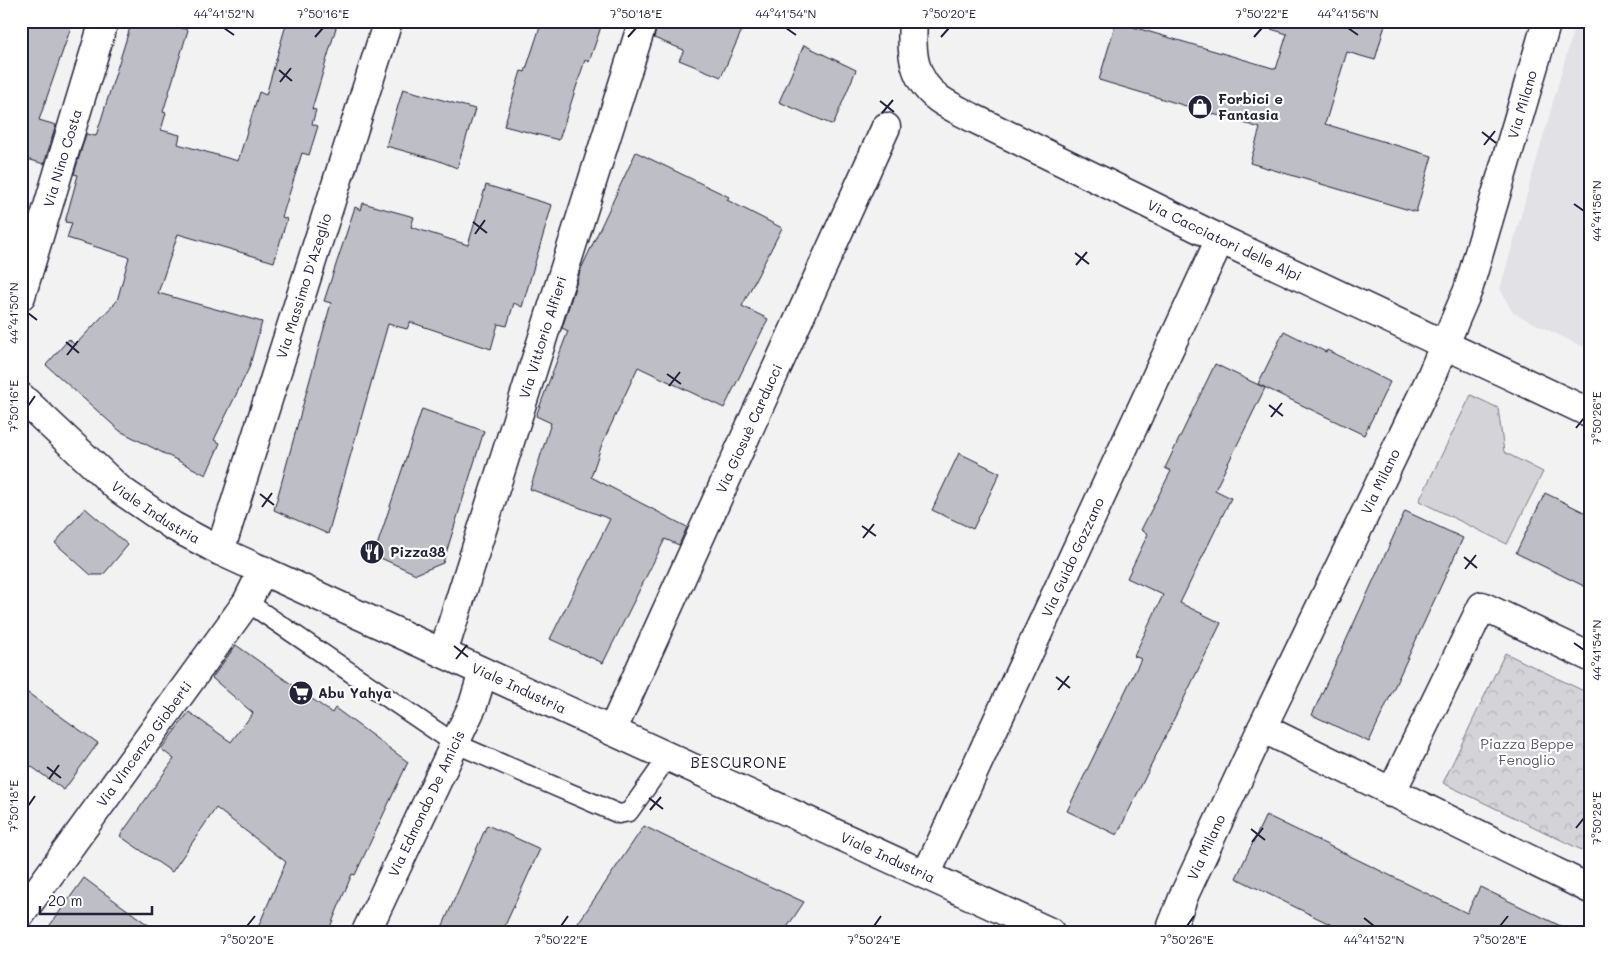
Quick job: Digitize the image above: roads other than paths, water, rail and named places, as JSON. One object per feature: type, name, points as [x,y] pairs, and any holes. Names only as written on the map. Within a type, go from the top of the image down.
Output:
[{"type":"street","name":"Via Nino Costa","points":[[21,296],[104,21]]},
{"type":"street","name":"Via Massimo D'Azeglio","points":[[220,551],[388,21]]},
{"type":"street","name":"Via Vittorio Alfieri","points":[[443,653],[643,21]]},
{"type":"street","name":"Via Cacciatori delle Alpi","points":[[913,21],[913,60],[921,80],[938,98],[982,123],[1220,238],[1590,413]]},
{"type":"street","name":"Via Milano","points":[[1175,930],[1185,893],[1446,345],[1468,290],[1547,21]]},
{"type":"street","name":"Via Giosuè Carducci","points":[[612,731],[886,126]]},
{"type":"street","name":"Via Guido Gozzano","points":[[926,875],[1220,238]]},
{"type":"street","name":"Viale Industria","points":[[21,397],[119,489],[173,526],[220,551],[1050,932]]},
{"type":"street","name":"Via Vincenzo Gioberti","points":[[21,914],[247,602],[263,570]]},
{"type":"street","points":[[1391,793],[1482,606],[1590,657]]},
{"type":"street","name":"Via Edmondo De Amicis","points":[[366,932],[473,705],[482,672]]},
{"type":"street","points":[[1262,728],[1391,793],[1590,889]]},
{"type":"lane","points":[[247,602],[454,743],[619,814],[629,812],[668,757]]},
{"type":"place","name":"Forbici e Fantasia","points":[[1200,107]]},
{"type":"place","name":"Pizza38","points":[[372,552]]},
{"type":"place","name":"Abu Yahya","points":[[301,693]]},
{"type":"district","name":"BESCURONE","points":[[739,763]]},
{"type":"park label","name":"Piazza Beppe Fenoglio","points":[[1527,752]]}]
